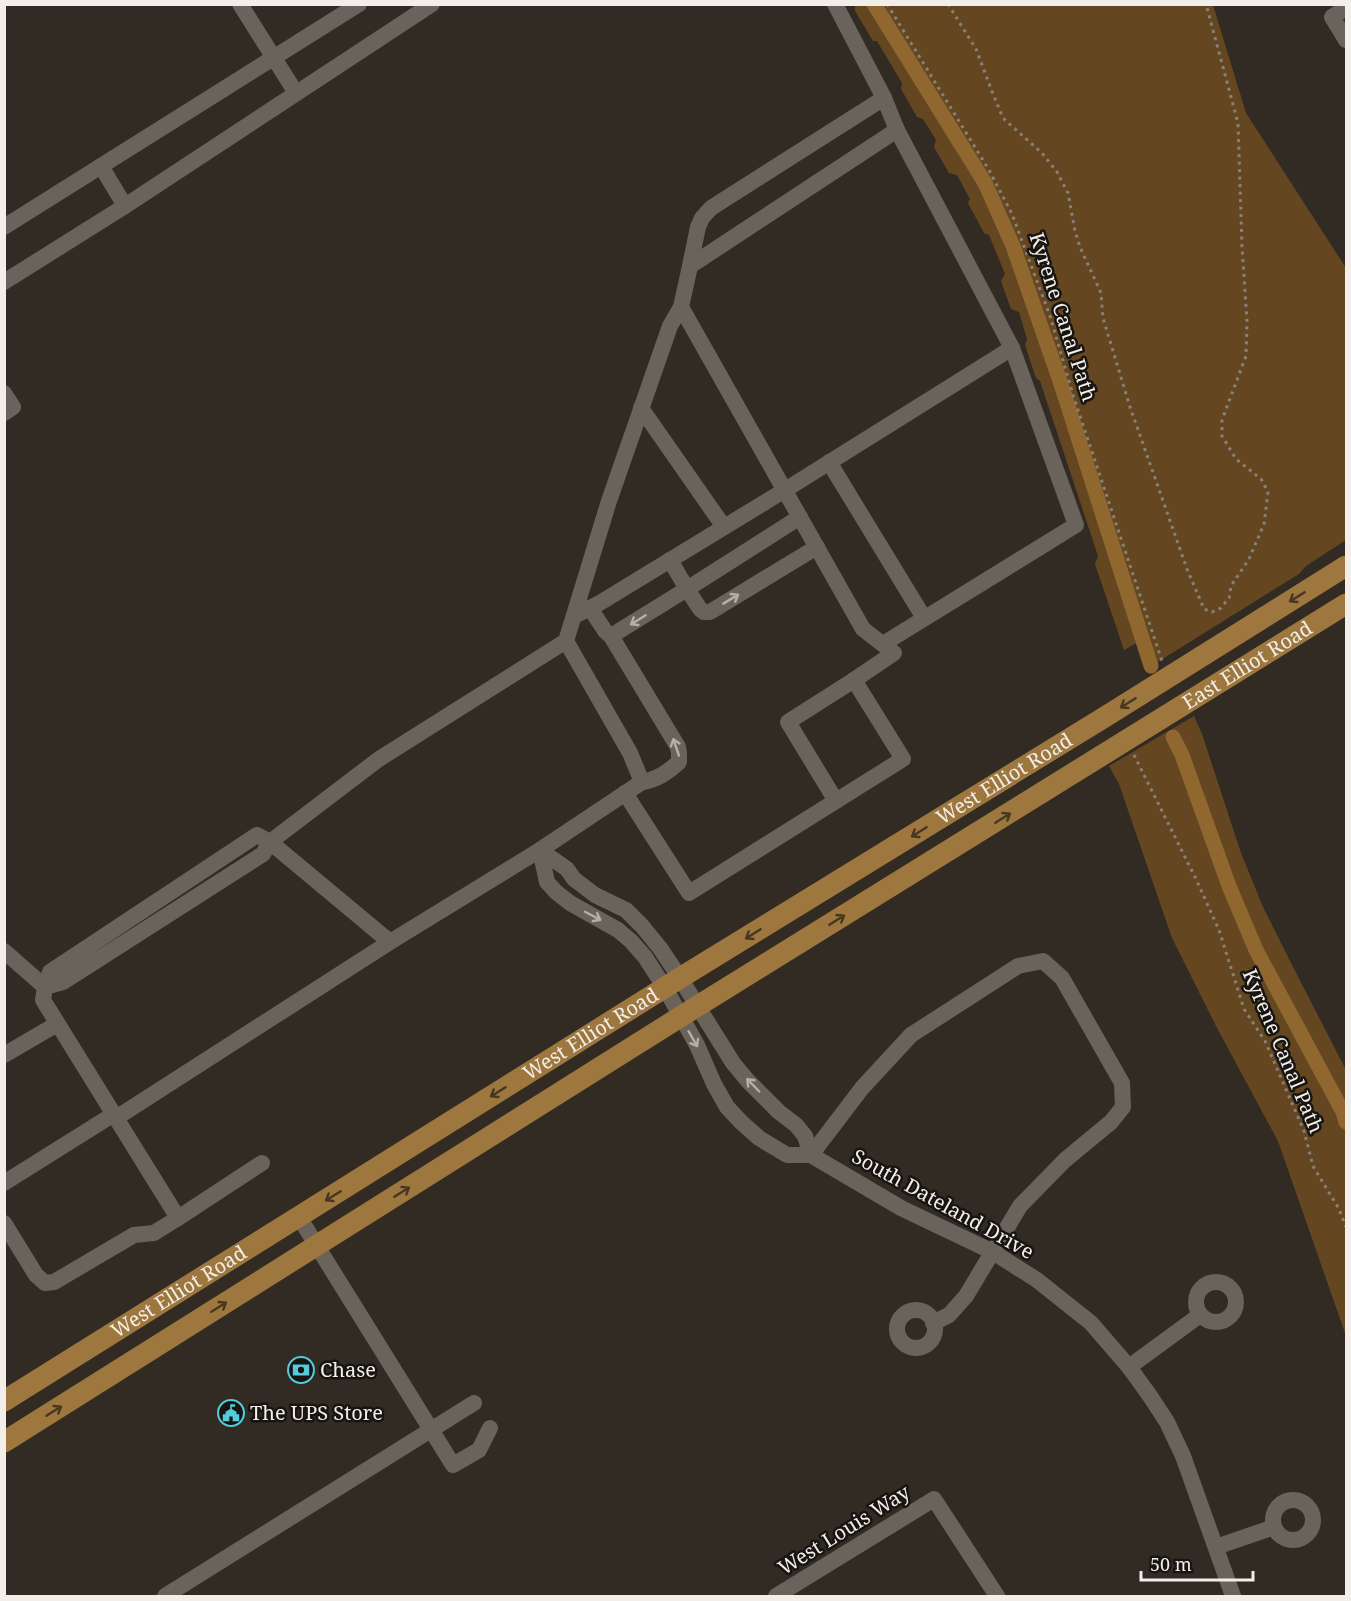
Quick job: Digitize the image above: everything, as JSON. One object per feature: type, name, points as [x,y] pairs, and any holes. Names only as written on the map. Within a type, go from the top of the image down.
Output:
[{"type":"main road","name":"East Elliot Road","points":[[1170,667],[1347,566]]},
{"type":"main road","name":"East Elliot Road","points":[[1149,728],[1347,604]]},
{"type":"main road","name":"West Elliot Road","points":[[4,1401],[673,983],[1170,667]]},
{"type":"main road","name":"West Elliot Road","points":[[4,1442],[688,1012],[1149,728]]},
{"type":"street","points":[[240,4],[296,93]]},
{"type":"street","points":[[4,227],[359,4]]},
{"type":"street","points":[[4,282],[125,206],[432,4]]},
{"type":"street","points":[[835,4],[884,98],[897,130],[1012,348],[1076,525],[883,644]]},
{"type":"street","points":[[1339,13],[1347,40]]},
{"type":"street","points":[[270,842],[379,759],[566,641],[609,501],[641,408],[670,326],[681,307],[698,227],[702,218],[711,208],[884,98]]},
{"type":"street","points":[[690,266],[897,130]]},
{"type":"street","points":[[101,166],[125,206]]},
{"type":"street","points":[[681,307],[863,629],[894,653],[788,722],[836,801]]},
{"type":"street","points":[[574,616],[785,490],[1012,348]]},
{"type":"street","points":[[4,393],[13,407],[4,413]]},
{"type":"street","points":[[641,408],[724,527]]},
{"type":"street","points":[[829,462],[924,618]]},
{"type":"street","points":[[611,636],[800,517]]},
{"type":"street","points":[[670,560],[700,609],[710,612],[817,547]]},
{"type":"street","points":[[4,1183],[540,850],[642,782],[653,780],[670,771],[679,762],[678,747],[611,636],[605,631],[590,608]]},
{"type":"street","points":[[566,641],[630,753],[642,782]]},
{"type":"street","points":[[626,793],[689,893],[903,759],[854,680]]},
{"type":"street","points":[[178,1218],[43,1000],[50,972],[257,836],[270,842],[390,942]]},
{"type":"street","points":[[540,850],[567,869],[574,879],[595,895],[626,910],[642,926],[660,948],[673,983]]},
{"type":"street","points":[[540,850],[547,882],[570,903],[618,930],[673,983]]},
{"type":"street","points":[[4,951],[45,987]]},
{"type":"street","points":[[811,1155],[862,1088],[911,1035],[1018,966],[1043,961],[1062,978],[1122,1083],[1123,1107],[1111,1122],[1065,1160],[1020,1206],[966,1296],[950,1315],[933,1323]]},
{"type":"street","name":"South Dateland Drive","points":[[673,983],[688,1012],[697,1045],[714,1084],[727,1107],[759,1138],[787,1155],[811,1155],[901,1208],[993,1252],[1036,1280],[1091,1323],[1129,1367],[1171,1431],[1183,1456],[1233,1596]]},
{"type":"street","name":"South Dateland Drive","points":[[688,1012],[748,1081],[779,1112],[796,1125],[805,1136],[811,1155]]},
{"type":"street","points":[[4,1055],[57,1024]]},
{"type":"street","points":[[4,1223],[36,1275],[45,1283],[54,1282],[134,1235],[154,1233],[262,1163]]},
{"type":"street","points":[[299,1217],[453,1465],[479,1450],[490,1428]]},
{"type":"street","points":[[1129,1367],[1200,1315]]},
{"type":"street","points":[[165,1596],[474,1403]]},
{"type":"street","name":"West Louis Way","points":[[776,1596],[934,1499],[997,1596]]},
{"type":"street","points":[[1216,1547],[1274,1527]]},
{"type":"path","name":"Kyrene Canal Path","points":[[887,4],[989,170],[1011,214],[1050,316],[1073,395],[1170,667]]},
{"type":"path","points":[[948,4],[976,49],[1003,118],[1042,153],[1057,172],[1068,193],[1080,247],[1101,293],[1102,318],[1130,407],[1187,569],[1204,609],[1212,612],[1221,608],[1229,598],[1231,586],[1249,559],[1264,524],[1268,492],[1261,478],[1236,459],[1222,436],[1222,420],[1245,356],[1247,321],[1238,123],[1206,4]]},
{"type":"path","name":"Kyrene Canal Path","points":[[1134,754],[1219,930],[1244,1009],[1264,1041],[1304,1131],[1313,1166],[1347,1227]]},
{"type":"shaded area","points":[[855,5],[1213,5],[1246,113],[1346,268],[1346,540],[1306,566],[1299,574],[1156,663],[1147,637],[1124,650],[1095,564],[1098,556],[1040,381],[1036,378],[1025,345],[1027,339],[1019,312],[1011,309],[1001,281],[1005,274],[989,235],[984,233],[968,203],[970,199],[957,175],[949,173],[934,147],[936,140],[923,119],[917,117],[901,89],[902,83],[877,41],[873,41],[855,11]]},
{"type":"shaded area","points":[[1194,716],[1241,853],[1263,907],[1346,1070],[1346,1336],[1278,1141],[1172,938],[1119,784],[1109,766]]},
{"type":"waterway","points":[[874,4],[985,183],[1013,246],[1060,381],[1151,666]]},
{"type":"waterway","points":[[1173,737],[1182,755],[1229,886],[1256,950],[1343,1112],[1346,1122]]},
{"type":"place","name":"Chase","points":[[301,1370]]},
{"type":"place","name":"The UPS Store","points":[[231,1413]]}]
